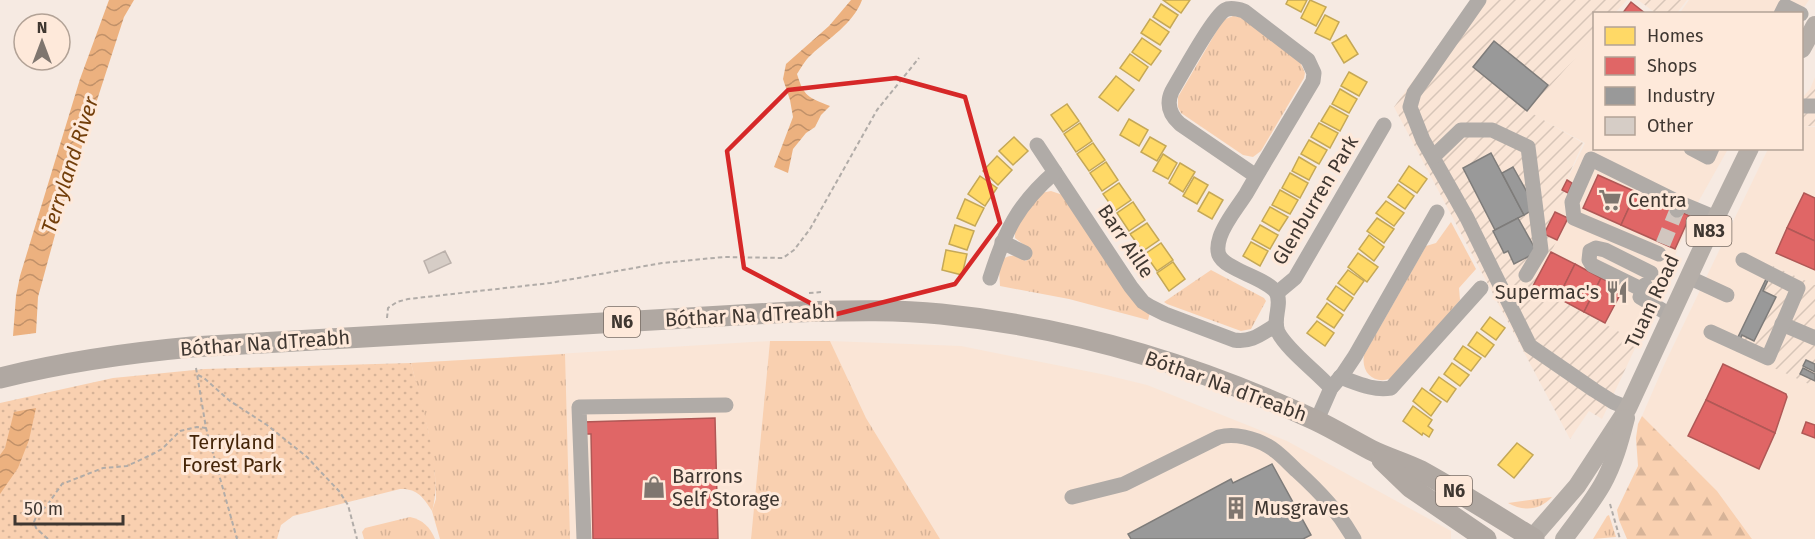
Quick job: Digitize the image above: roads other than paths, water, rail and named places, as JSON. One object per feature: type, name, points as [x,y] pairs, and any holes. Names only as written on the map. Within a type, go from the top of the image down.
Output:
[{"type":"highway","name":"Bóthar Na dTreabh","points":[[0,378],[47,367],[135,352],[192,347],[791,312],[880,311],[938,314],[987,320],[1044,331],[1149,356],[1236,387],[1317,420],[1372,450],[1420,470],[1532,539]]},
{"type":"highway","name":"Bóthar Na dTreabh","points":[[1372,450],[1410,487],[1486,539]]},
{"type":"main road","points":[[1803,47],[1815,24]]},
{"type":"main road","name":"Tuam Road","points":[[1532,539],[1577,486],[1628,408],[1749,150]]},
{"type":"main road","name":"Tuam Road","points":[[1564,539],[1603,484],[1619,445],[1628,408]]},
{"type":"street","points":[[1479,0],[1414,93],[1410,107],[1423,140],[1467,218],[1530,346],[1594,390],[1628,408]]},
{"type":"street","name":"Glenburren Park","points":[[1256,176],[1180,124],[1173,117],[1169,105],[1168,99],[1172,91],[1215,20],[1225,9],[1233,8],[1244,11],[1303,55],[1314,73],[1313,81],[1218,243],[1218,252],[1223,261],[1272,287],[1277,293],[1279,300],[1276,325]]},
{"type":"street","name":"Glenburren Park","points":[[1277,293],[1294,278],[1384,125]]},
{"type":"street","points":[[1433,157],[1461,130],[1492,130],[1528,147],[1542,250],[1526,275]]},
{"type":"street","name":"Barr Aille","points":[[1037,145],[1143,302],[1165,314],[1234,340],[1243,341],[1255,338],[1276,325]]},
{"type":"street","points":[[1695,150],[1708,157],[1711,150]]},
{"type":"street","points":[[1670,315],[1640,297],[1661,249],[1574,218],[1572,202],[1591,159],[1679,206],[1716,218]]},
{"type":"street","points":[[990,278],[1002,242],[1016,215],[1036,188],[1055,172]]},
{"type":"street","points":[[1317,420],[1336,382],[1355,356],[1437,212]]},
{"type":"street","points":[[1002,242],[1025,253]]},
{"type":"street","points":[[1643,290],[1592,265],[1589,260],[1590,251],[1596,248],[1605,250],[1651,273]]},
{"type":"street","points":[[1711,332],[1768,357],[1798,288],[1743,260]]},
{"type":"street","points":[[1688,277],[1727,295]]},
{"type":"street","points":[[1276,325],[1279,333],[1294,351],[1336,382],[1391,388],[1480,288]]},
{"type":"street","points":[[1782,324],[1815,338]]},
{"type":"street","points":[[584,539],[579,407],[726,405]]},
{"type":"street","points":[[1072,497],[1124,484],[1219,437],[1229,435],[1244,437],[1268,446],[1290,464],[1333,506],[1354,539]]},
{"type":"water","name":"Terryland River","points":[[109,0],[134,0],[124,17],[64,202],[38,297],[36,333],[13,336],[20,276],[80,79]]},
{"type":"water","points":[[851,0],[862,0],[853,16],[809,57],[797,74],[808,95],[830,106],[821,115],[815,127],[806,133],[793,149],[788,173],[774,167],[793,117],[783,79],[786,64],[829,26]]},
{"type":"water","points":[[36,408],[29,440],[18,468],[0,494],[0,455],[5,448],[14,412]]},
{"type":"tunnel","points":[[1663,244],[1677,210]]},
{"type":"place","name":"Centra","points":[[1610,200]]},
{"type":"place","name":"Supermac's","points":[[1617,292]]},
{"type":"place","name":"Barrons Self Storage","points":[[654,487]]},
{"type":"place","name":"Musgraves","points":[[1236,508]]},
{"type":"park label","name":"Terryland Forest Park","points":[[232,454]]}]
